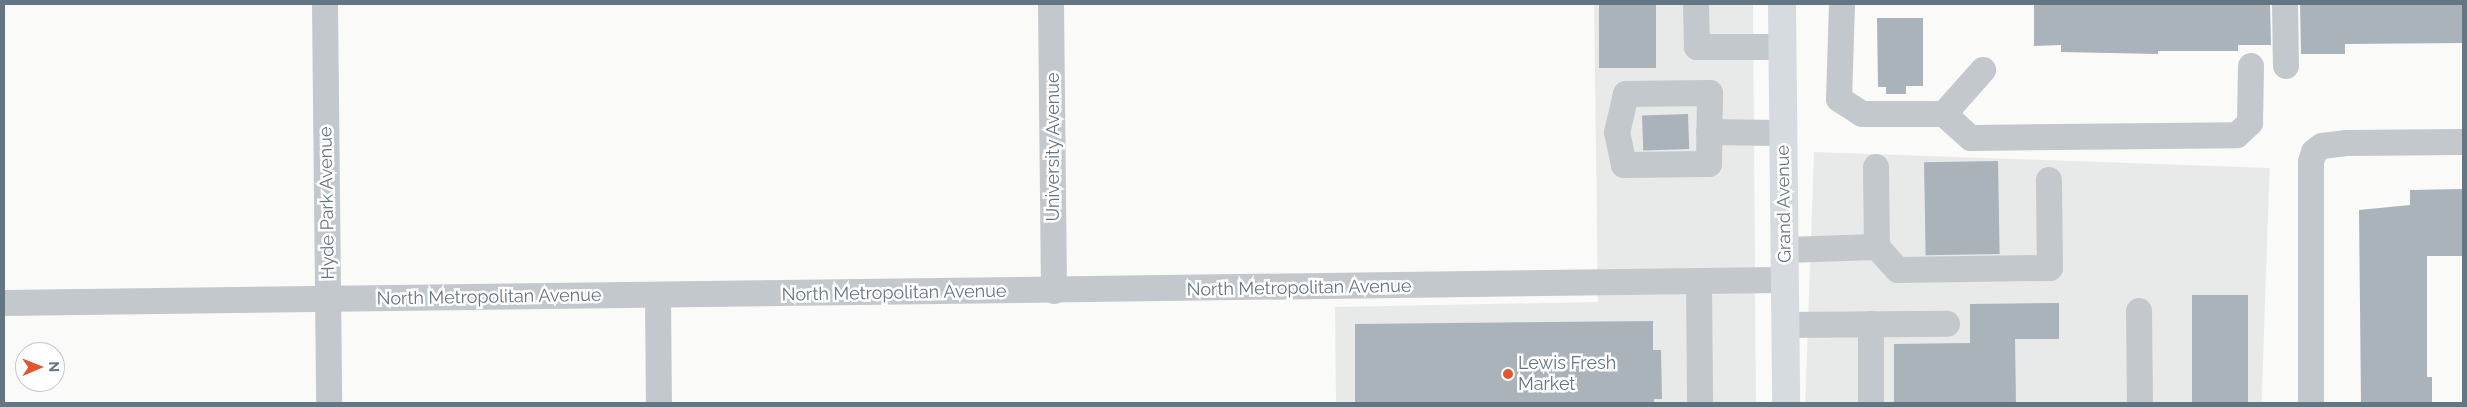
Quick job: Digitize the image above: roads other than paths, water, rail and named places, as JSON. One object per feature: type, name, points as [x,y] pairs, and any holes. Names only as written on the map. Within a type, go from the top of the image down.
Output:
[{"type":"main road","name":"Grand Avenue","points":[[1782,4],[1786,403]]},
{"type":"street","name":"Hyde Park Avenue","points":[[325,4],[329,403]]},
{"type":"street","name":"University Avenue","points":[[1051,4],[1054,291]]},
{"type":"street","points":[[1696,4],[1697,47],[1783,46]]},
{"type":"street","points":[[1842,4],[1839,99],[1862,114],[1944,114],[1972,138],[2237,135],[2250,123],[2250,66]]},
{"type":"street","points":[[2285,4],[2286,66]]},
{"type":"street","points":[[1944,114],[1983,70]]},
{"type":"street","points":[[1709,132],[1783,133]]},
{"type":"street","points":[[2311,403],[2314,152],[2322,146],[2346,143],[2463,142]]},
{"type":"street","points":[[1876,167],[1877,247],[1898,270],[2050,268],[2049,180]]},
{"type":"street","points":[[1784,250],[1877,247]]},
{"type":"street","name":"North Metropolitan Avenue","points":[[4,303],[1698,283],[1785,280]]},
{"type":"street","points":[[1698,283],[1700,403]]},
{"type":"street","points":[[658,296],[659,403]]},
{"type":"street","points":[[2139,311],[2140,403]]},
{"type":"street","points":[[1871,324],[1871,403]]},
{"type":"street","points":[[1786,325],[1946,324]]},
{"type":"place","name":"Lewis Fresh Market","points":[[1508,374]]}]
